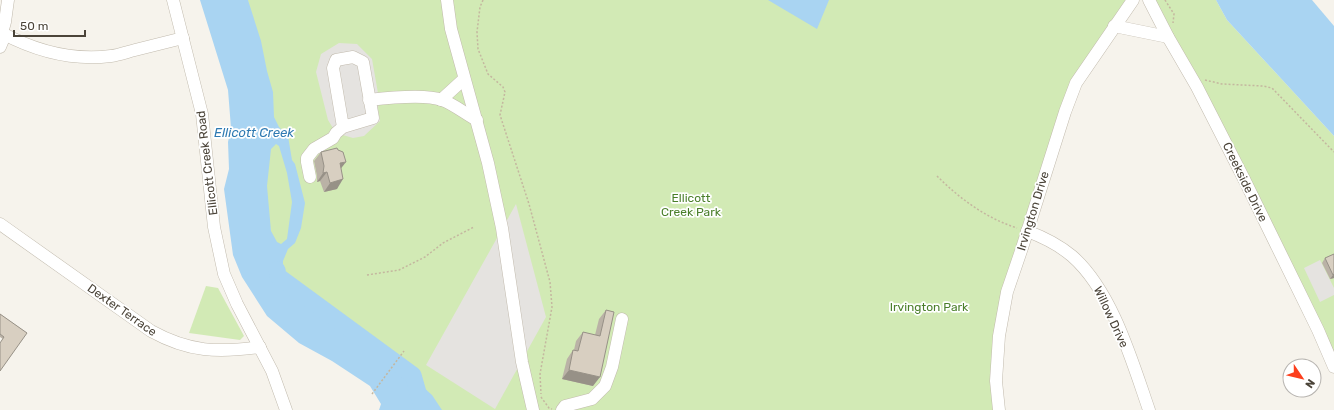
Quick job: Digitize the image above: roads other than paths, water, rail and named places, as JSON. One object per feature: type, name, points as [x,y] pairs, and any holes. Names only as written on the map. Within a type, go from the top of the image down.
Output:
[{"type":"street","points":[[0,47],[8,0]]},
{"type":"street","name":"Ellicott Creek Road","points":[[173,0],[202,114],[214,228],[224,274],[237,304],[272,371],[286,410]]},
{"type":"street","points":[[447,0],[451,29],[464,79],[477,120],[502,228],[522,362],[533,410]]},
{"type":"street","name":"Irvington Drive","points":[[999,410],[996,381],[999,336],[1006,292],[1065,112],[1076,83],[1133,0]]},
{"type":"street","name":"Creekside Drive","points":[[1149,0],[1168,37],[1197,87],[1244,179],[1318,330],[1334,367]]},
{"type":"street","points":[[1114,26],[1168,37]]},
{"type":"street","points":[[2,34],[34,49],[76,58],[113,56],[182,38]]},
{"type":"street","points":[[310,177],[306,162],[307,158],[314,149],[335,143],[336,133],[343,127],[373,118],[363,62],[353,57],[336,60],[333,68],[343,127]]},
{"type":"street","points":[[441,100],[464,79]]},
{"type":"street","points":[[370,100],[402,97],[425,97],[441,100],[477,120]]},
{"type":"street","name":"Dexter Terrace","points":[[0,224],[152,332],[166,339],[198,349],[237,350],[260,347]]},
{"type":"street","name":"Willow Drive","points":[[1027,231],[1058,245],[1085,268],[1095,282],[1118,326],[1149,410]]},
{"type":"street","points":[[562,410],[565,406],[592,399],[605,386],[612,367],[622,319]]},
{"type":"water","name":"Ellicott Creek","points":[[200,0],[248,0],[261,41],[273,92],[274,117],[279,127],[288,136],[292,160],[295,164],[305,203],[301,228],[295,243],[288,249],[283,261],[283,269],[293,290],[305,304],[334,323],[344,322],[373,342],[432,395],[442,410],[379,410],[381,404],[370,386],[332,361],[299,343],[267,316],[242,277],[233,255],[224,189],[229,169],[228,142],[231,128],[228,90]],"holes":[[[276,144],[279,146],[287,173],[292,202],[287,239],[281,244],[277,242],[271,231],[267,186],[271,149]]]},
{"type":"water","points":[[768,0],[829,0],[817,29]]},
{"type":"water","points":[[1216,0],[1312,0],[1334,26],[1334,136],[1227,20]]},
{"type":"waterway","name":"Ellicott Creek","points":[[277,270],[278,276],[413,375],[423,410]]},
{"type":"park label","name":"Ellicott Creek Park","points":[[691,205]]},
{"type":"park label","name":"Irvington Park","points":[[929,307]]}]
